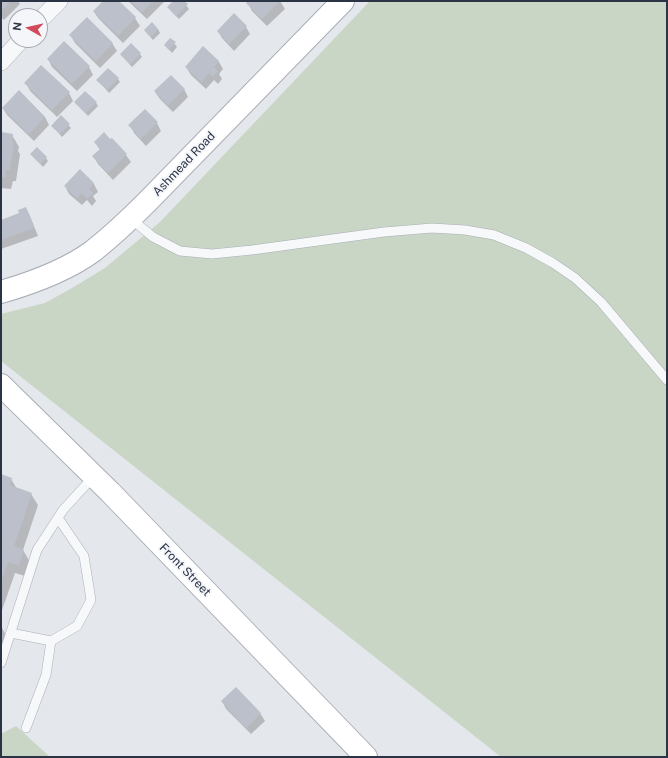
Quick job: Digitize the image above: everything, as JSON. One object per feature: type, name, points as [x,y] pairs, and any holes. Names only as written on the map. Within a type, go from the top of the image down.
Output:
[{"type":"street","points":[[48,12],[59,1]]},
{"type":"street","name":"Ashmead Road","points":[[1,292],[17,288],[68,266],[92,252],[116,232],[343,1]]},
{"type":"street","points":[[1,62],[14,48]]},
{"type":"street","name":"Front Street","points":[[1,385],[94,476],[366,757]]},
{"type":"lane","points":[[130,218],[153,237],[180,251],[212,254],[384,232],[432,228],[465,230],[494,235],[526,248],[553,262],[575,278],[601,302],[667,380]]},
{"type":"lane","points":[[1,663],[36,550],[63,510],[94,476]]},
{"type":"lane","points":[[11,633],[51,641],[77,626],[91,600],[84,556],[58,518]]},
{"type":"lane","points":[[26,728],[46,675],[51,641]]},
{"type":"green space","points":[[370,1],[667,1],[667,757],[501,757],[1,361],[1,314],[45,303],[72,288],[105,268],[160,222]]},
{"type":"green space","points":[[16,726],[50,757],[1,757],[1,734]]},
{"type":"building","points":[[1,1],[11,1],[1,11]]},
{"type":"building","points":[[103,1],[119,1],[136,17],[118,36],[93,11]]},
{"type":"building","points":[[131,1],[153,1],[142,12]]},
{"type":"building","points":[[173,1],[184,1],[188,4],[176,16],[167,7]]},
{"type":"building","points":[[248,1],[280,1],[262,19],[246,3]]},
{"type":"building","points":[[234,13],[247,26],[229,44],[217,31]]},
{"type":"building","points":[[87,17],[113,43],[96,61],[69,35]]},
{"type":"building","points":[[152,22],[158,29],[151,37],[144,30]]},
{"type":"building","points":[[170,38],[176,42],[169,50],[164,45]]},
{"type":"building","points":[[64,41],[90,66],[72,84],[47,59]]},
{"type":"building","points":[[131,43],[141,53],[130,64],[120,54]]},
{"type":"building","points":[[203,46],[219,61],[214,67],[218,71],[213,77],[209,73],[202,82],[185,67]]},
{"type":"building","points":[[41,65],[70,92],[52,110],[24,83]]},
{"type":"building","points":[[108,68],[119,78],[107,90],[96,80]]},
{"type":"building","points":[[171,75],[185,89],[168,105],[154,91]]},
{"type":"building","points":[[19,90],[45,117],[29,134],[2,108]]},
{"type":"building","points":[[85,91],[97,102],[85,113],[74,102]]},
{"type":"building","points":[[145,109],[158,122],[141,139],[128,125]]},
{"type":"building","points":[[61,115],[70,124],[60,134],[51,126]]},
{"type":"building","points":[[1,132],[13,134],[12,142],[14,142],[10,170],[6,170],[5,178],[1,177]]},
{"type":"building","points":[[104,132],[127,154],[108,173],[92,156],[100,149],[94,142]]},
{"type":"building","points":[[37,147],[47,157],[40,164],[30,154]]},
{"type":"building","points":[[80,169],[94,183],[89,189],[93,193],[87,199],[82,193],[77,198],[64,186]]},
{"type":"building","points":[[26,207],[34,228],[1,240],[1,220],[19,213],[18,210]]},
{"type":"building","points":[[1,474],[12,478],[10,485],[32,493],[14,546],[24,550],[19,565],[8,562],[1,582]]},
{"type":"building","points":[[236,687],[261,713],[246,728],[221,701]]}]
